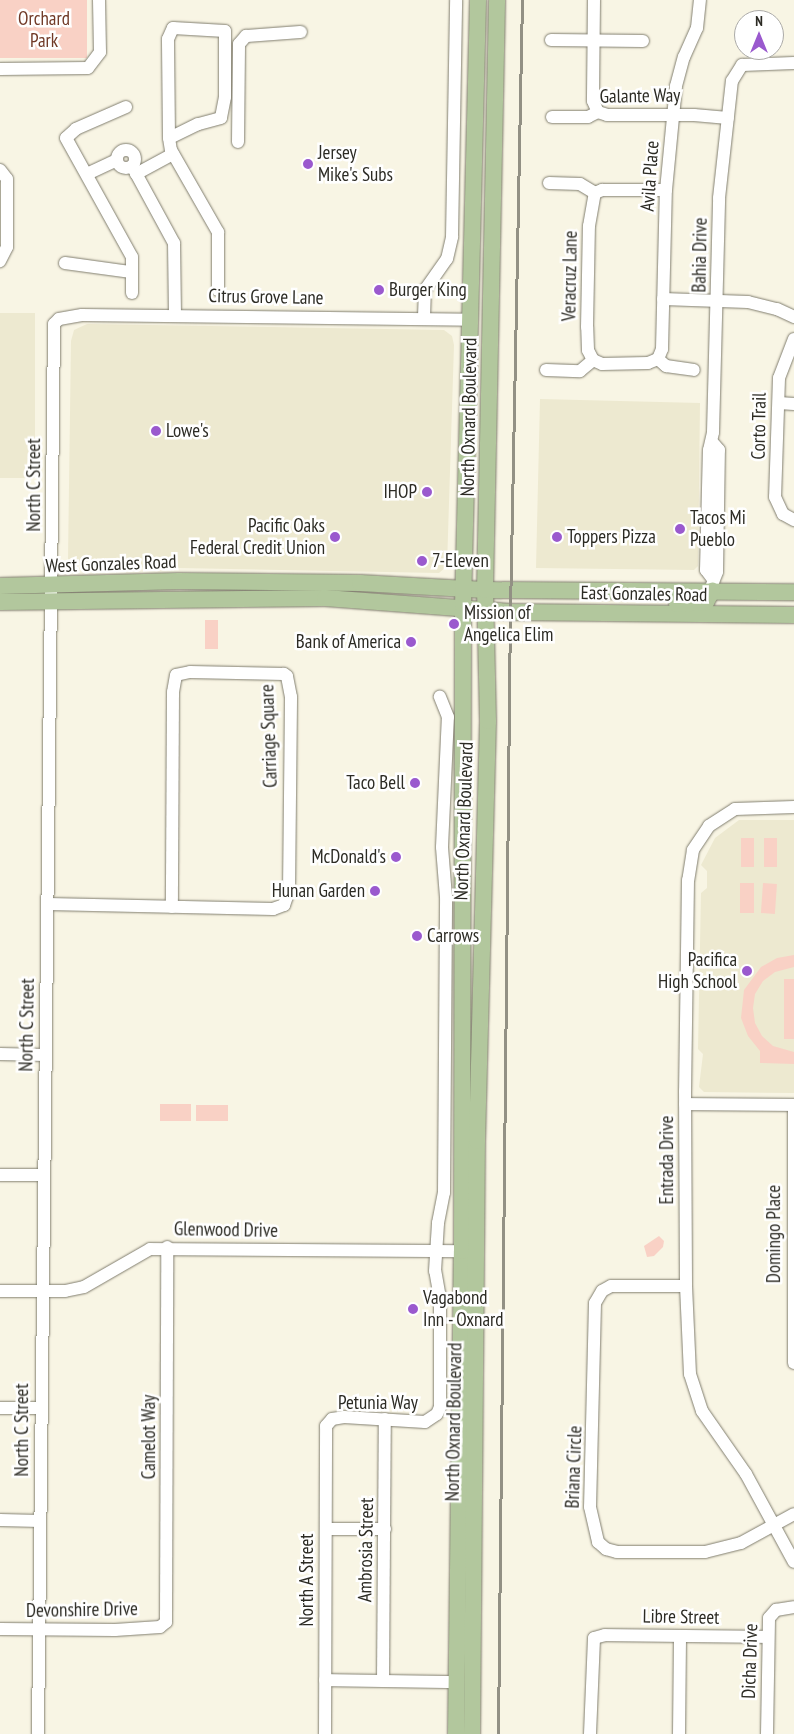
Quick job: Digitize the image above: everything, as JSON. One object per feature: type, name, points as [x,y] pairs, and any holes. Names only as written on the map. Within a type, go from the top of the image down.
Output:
[{"type":"main road","name":"North Oxnard Boulevard","points":[[456,1734],[462,1251],[463,589],[472,320],[478,0]]},
{"type":"main road","name":"North Oxnard Boulevard","points":[[472,1734],[473,1502],[482,852],[488,721],[485,590],[496,0]]},
{"type":"main road","points":[[490,354],[479,341],[478,323],[472,320],[478,308],[482,286],[491,279]]},
{"type":"main road","name":"West Gonzales Road","points":[[0,586],[52,593],[230,590],[360,583],[463,589]]},
{"type":"main road","points":[[647,615],[667,605],[706,602],[712,584]]},
{"type":"main road","name":"East Gonzales Road","points":[[463,589],[712,584],[794,592]]},
{"type":"main road","name":"West Gonzales Road","points":[[230,590],[463,606]]},
{"type":"main road","name":"West Gonzales Road","points":[[0,602],[52,593]]},
{"type":"main road","name":"East Gonzales Road","points":[[463,606],[485,609],[647,615],[794,615]]},
{"type":"main road","points":[[463,837],[482,852]]},
{"type":"main road","points":[[476,1278],[468,1269],[462,1251],[469,1235],[468,1208],[477,1199]]},
{"type":"main road","points":[[465,1734],[465,1700],[456,1682],[466,1667],[466,1540],[473,1502]]},
{"type":"street","points":[[0,69],[83,69],[98,56],[99,0]]},
{"type":"street","points":[[424,317],[425,290],[446,259],[452,237],[456,0]]},
{"type":"street","points":[[594,0],[594,105],[598,112]]},
{"type":"street","name":"Avila Place","points":[[658,359],[662,349],[666,190],[674,114],[680,68],[697,28],[700,0]]},
{"type":"street","points":[[168,138],[224,116],[227,39],[222,29],[173,28],[168,32],[168,138],[173,154],[218,232],[218,290]]},
{"type":"street","points":[[238,142],[239,44],[246,36],[301,32]]},
{"type":"street","points":[[551,40],[643,41]]},
{"type":"street","name":"Bahia Drive","points":[[712,584],[706,570],[709,450],[713,443],[718,300],[719,198],[732,81],[737,68],[755,62],[794,63]]},
{"type":"street","points":[[126,107],[66,135],[132,257],[132,293]]},
{"type":"street","name":"Galante Way","points":[[552,117],[588,118],[598,112],[607,115],[674,114],[728,118]]},
{"type":"street","points":[[87,174],[117,160],[122,167],[134,170],[173,154]]},
{"type":"street","points":[[134,170],[174,243],[175,315]]},
{"type":"street","points":[[1,260],[7,248],[3,175]]},
{"type":"street","points":[[549,183],[580,184],[595,193],[602,190],[666,190]]},
{"type":"street","name":"Veracruz Lane","points":[[594,360],[588,350],[587,327],[589,226],[595,193]]},
{"type":"street","points":[[65,263],[131,272]]},
{"type":"street","points":[[663,299],[718,300],[763,304],[794,317]]},
{"type":"street","name":"Citrus Grove Lane","points":[[59,319],[82,315],[175,315],[424,317],[472,320]]},
{"type":"street","name":"North C Street","points":[[38,1734],[41,1291],[52,593],[52,330],[59,319]]},
{"type":"street","name":"Corto Trail","points":[[788,517],[775,497],[778,404],[782,367],[794,339]]},
{"type":"street","points":[[546,370],[580,371],[594,360],[602,364],[648,363],[658,359],[666,366],[694,370]]},
{"type":"street","points":[[778,404],[794,404]]},
{"type":"street","name":"Bahia Drive","points":[[712,584],[717,572],[719,450],[713,443]]},
{"type":"street","points":[[708,486],[712,491],[713,536],[717,539]]},
{"type":"street","name":"Carriage Square","points":[[48,904],[172,907],[273,909],[284,905],[288,899],[291,697],[288,676],[284,674],[190,672],[176,676],[172,907]]},
{"type":"street","points":[[436,1251],[444,1193],[446,897],[442,820],[448,717],[440,697]]},
{"type":"street","name":"Entrada Drive","points":[[794,806],[755,806],[728,812],[709,826],[693,850],[688,880],[685,1104],[686,1286],[690,1374],[696,1397],[709,1423],[775,1523],[794,1562]]},
{"type":"street","points":[[0,1054],[45,1055]]},
{"type":"street","points":[[685,1104],[794,1105]]},
{"type":"street","name":"Domingo Place","points":[[794,1105],[794,1363]]},
{"type":"street","points":[[0,1175],[44,1175]]},
{"type":"street","name":"Camelot Way","points":[[164,1626],[167,1618],[168,1247]]},
{"type":"street","name":"Glenwood Drive","points":[[0,1291],[41,1291],[84,1287],[135,1254],[150,1248],[462,1251]]},
{"type":"street","name":"Petunia Way","points":[[326,1426],[338,1417],[385,1419],[416,1423],[432,1420],[440,1407],[441,1316],[435,1271],[436,1251]]},
{"type":"street","name":"Briana Circle","points":[[686,1286],[611,1286],[602,1291],[596,1303],[590,1507],[593,1530],[598,1542],[606,1549],[617,1552],[705,1552],[733,1546],[794,1514]]},
{"type":"street","points":[[0,1408],[41,1408]]},
{"type":"street","name":"Ambrosia Street","points":[[383,1680],[385,1419]]},
{"type":"street","name":"North A Street","points":[[325,1734],[326,1426]]},
{"type":"street","points":[[0,1520],[40,1521]]},
{"type":"street","points":[[326,1529],[385,1529]]},
{"type":"street","name":"Dicha Drive","points":[[767,1734],[768,1637],[771,1613],[794,1607]]},
{"type":"street","name":"Devonshire Drive","points":[[0,1629],[115,1630],[164,1626]]},
{"type":"street","name":"Libre Street","points":[[590,1734],[594,1638],[605,1635],[768,1637]]},
{"type":"street","points":[[679,1734],[680,1636]]},
{"type":"street","points":[[326,1680],[456,1682]]},
{"type":"shaded area","points":[[0,313],[35,313],[35,478],[0,478]]},
{"type":"shaded area","points":[[87,324],[444,330],[452,336],[454,345],[447,566],[439,573],[74,566],[68,559],[71,341],[74,330]]},
{"type":"shaded area","points":[[540,399],[700,403],[698,566],[694,570],[536,568]]},
{"type":"shaded area","name":"Pacifica High School","points":[[739,820],[794,820],[794,1093],[704,1092],[699,1087],[703,1054],[698,1049],[701,893],[707,888],[707,871],[701,865],[715,838]]},
{"type":"green space","name":"Orchard Park","points":[[0,0],[87,0],[87,58],[0,58]]},
{"type":"green space","points":[[205,620],[218,620],[218,649],[205,649]]},
{"type":"green space","points":[[741,838],[754,838],[754,867],[741,867]]},
{"type":"green space","points":[[764,838],[777,838],[777,867],[764,867]]},
{"type":"green space","points":[[740,883],[754,883],[754,913],[740,913]]},
{"type":"green space","points":[[763,883],[777,884],[775,914],[761,913]]},
{"type":"green space","points":[[794,955],[794,967],[775,972],[763,981],[755,994],[753,1008],[755,1023],[762,1036],[773,1046],[794,1052],[794,1064],[760,1063],[760,1051],[748,1036],[741,1018],[744,990],[761,967],[777,958]]},
{"type":"green space","points":[[784,979],[794,979],[794,1039],[784,1039]]},
{"type":"green space","points":[[160,1104],[191,1104],[191,1121],[160,1121]]},
{"type":"green space","points":[[196,1105],[228,1105],[228,1121],[196,1121]]},
{"type":"green space","points":[[659,1236],[664,1241],[663,1247],[654,1256],[647,1257],[644,1246]]},
{"type":"railway","points":[[498,1734],[510,612],[522,0]]},
{"type":"place","name":"Jersey Mike's Subs","points":[[308,164]]},
{"type":"place","name":"Burger King","points":[[379,290]]},
{"type":"place","name":"Lowe's","points":[[156,431]]},
{"type":"place","name":"IHOP","points":[[427,492]]},
{"type":"place","name":"Tacos Mi Pueblo","points":[[680,529]]},
{"type":"place","name":"Pacific Oaks Federal Credit Union","points":[[335,537]]},
{"type":"place","name":"Toppers Pizza","points":[[557,537]]},
{"type":"place","name":"7-Eleven","points":[[422,561]]},
{"type":"place","name":"Mission of Angelica Elim","points":[[454,624]]},
{"type":"place","name":"Bank of America","points":[[411,642]]},
{"type":"place","name":"Taco Bell","points":[[415,783]]},
{"type":"place","name":"McDonald's","points":[[396,857]]},
{"type":"place","name":"Hunan Garden","points":[[375,891]]},
{"type":"place","name":"Carrows","points":[[417,936]]},
{"type":"place","name":"Pacifica High School","points":[[747,971]]},
{"type":"place","name":"Vagabond Inn - Oxnard","points":[[413,1309]]}]
